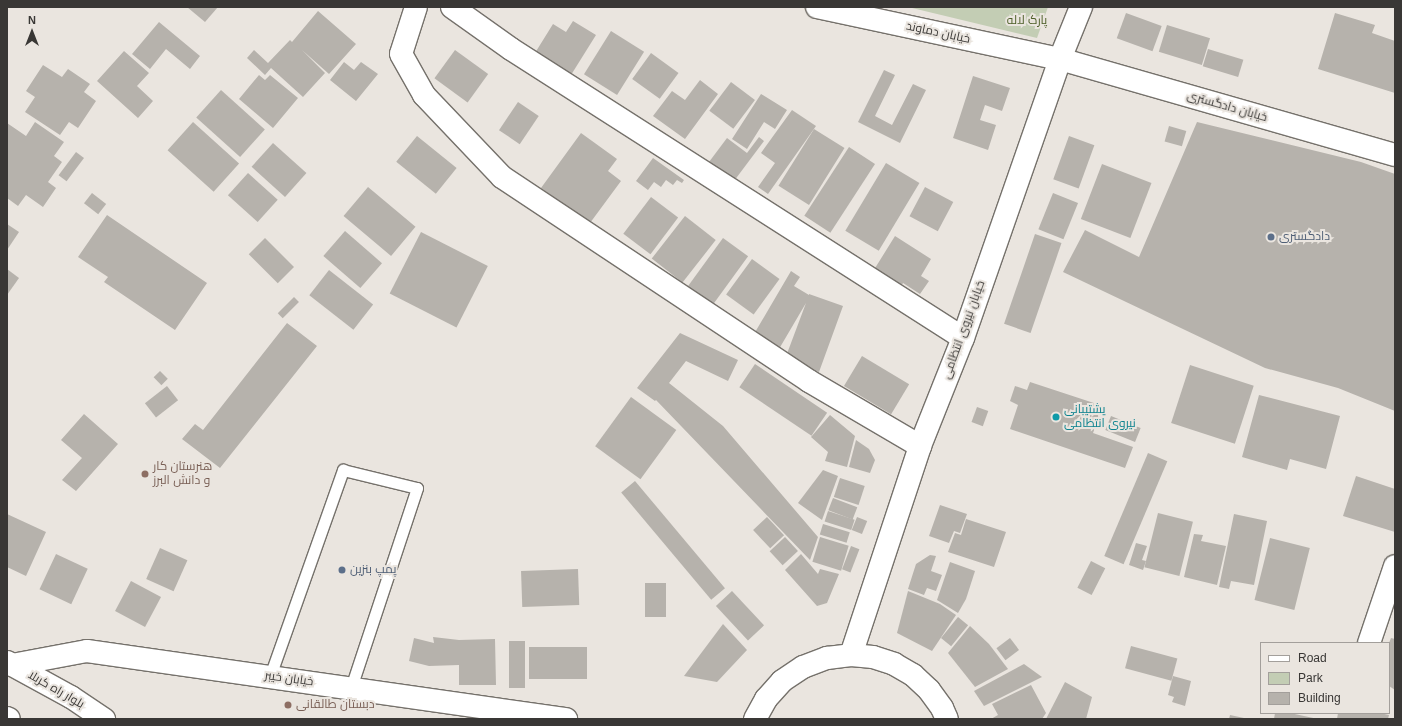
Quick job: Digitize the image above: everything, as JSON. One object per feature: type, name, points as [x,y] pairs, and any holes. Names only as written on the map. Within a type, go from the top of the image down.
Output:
[{"type":"street","points":[[416,7],[401,54],[424,96],[502,177],[810,381],[920,446]]},
{"type":"street","points":[[452,7],[511,49],[963,338]]},
{"type":"street","name":"خیابان دماوند","points":[[817,7],[1060,59]]},
{"type":"street","name":"خیابان نیروی انتظامی","points":[[851,655],[920,446],[963,338],[1060,59],[1081,7]]},
{"type":"street","name":"خیابان دادگستری","points":[[1060,59],[1395,155]]},
{"type":"street","points":[[1369,642],[1395,566]]},
{"type":"street","name":"خیابان خیبر","points":[[10,663],[87,651],[566,719]]},
{"type":"street","points":[[755,719],[766,699],[782,681],[803,667],[826,658],[851,655],[873,657],[894,664],[913,675],[929,690],[942,708],[947,719]]},
{"type":"street","name":"بلوار راه کربلا","points":[[10,663],[71,697],[104,719]]},
{"type":"lane","points":[[270,676],[343,470],[417,488],[351,688]]},
{"type":"green space","name":"پارک لاله","points":[[908,7],[1048,7],[1037,38]]},
{"type":"building","points":[[187,7],[218,7],[205,22]]},
{"type":"building","points":[[318,11],[356,44],[329,74],[302,50],[325,73],[303,97],[271,68],[265,75],[247,58],[254,50],[268,63],[290,40],[292,42]]},
{"type":"building","points":[[1126,13],[1162,26],[1152,51],[1117,38]]},
{"type":"building","points":[[1335,13],[1375,25],[1372,33],[1395,41],[1395,93],[1318,69]]},
{"type":"building","points":[[573,21],[596,35],[571,75],[535,53],[553,24],[566,32]]},
{"type":"building","points":[[159,22],[200,56],[190,69],[166,49],[150,69],[132,54]]},
{"type":"building","points":[[1167,25],[1210,38],[1202,65],[1159,52]]},
{"type":"building","points":[[611,31],[644,52],[617,95],[584,74]]},
{"type":"building","points":[[1208,49],[1243,60],[1238,77],[1203,66]]},
{"type":"building","points":[[455,50],[488,74],[468,102],[434,78]]},
{"type":"building","points":[[124,51],[149,73],[137,86],[153,101],[138,118],[97,81]]},
{"type":"building","points":[[651,53],[679,73],[660,99],[632,79]]},
{"type":"building","points":[[344,62],[354,70],[361,62],[378,74],[356,101],[330,80]]},
{"type":"building","points":[[43,65],[62,77],[68,69],[90,84],[84,92],[96,101],[78,128],[69,122],[60,135],[25,112],[35,97],[26,91]]},
{"type":"building","points":[[884,70],[895,75],[875,116],[892,125],[913,84],[926,90],[900,143],[858,122]]},
{"type":"building","points":[[259,75],[265,80],[270,75],[298,98],[273,128],[239,99]]},
{"type":"building","points":[[973,76],[1010,88],[1002,111],[985,105],[980,120],[996,125],[988,150],[953,138]]},
{"type":"building","points":[[700,80],[718,94],[685,139],[653,116],[672,91],[685,100]]},
{"type":"building","points":[[731,82],[755,100],[733,129],[709,111]]},
{"type":"building","points":[[221,90],[265,129],[240,157],[196,117]]},
{"type":"building","points":[[761,94],[787,110],[775,129],[764,122],[747,149],[732,139]]},
{"type":"building","points":[[518,102],[539,116],[520,144],[499,130]]},
{"type":"building","points":[[792,110],[816,126],[768,194],[758,187],[775,163],[761,153]]},
{"type":"building","points":[[35,122],[64,142],[54,156],[62,162],[48,182],[56,188],[43,207],[26,195],[18,206],[7,198],[7,123],[26,136]]},
{"type":"building","points":[[193,122],[239,163],[214,192],[168,150]]},
{"type":"building","name":"دادگستری","points":[[1197,122],[1361,162],[1395,174],[1395,411],[1338,388],[1265,368],[1063,272],[1085,230],[1139,257]]},
{"type":"building","points":[[1169,126],[1186,131],[1182,146],[1165,141]]},
{"type":"building","points":[[814,129],[845,148],[809,205],[778,186]]},
{"type":"building","points":[[581,133],[617,159],[608,171],[621,181],[590,223],[541,188]]},
{"type":"building","points":[[417,136],[457,168],[436,194],[396,162]]},
{"type":"building","points":[[1069,136],[1094,145],[1079,188],[1053,179]]},
{"type":"building","points":[[759,137],[764,141],[734,181],[709,162],[727,138],[747,153]]},
{"type":"building","points":[[273,143],[306,173],[285,197],[252,167]]},
{"type":"building","points":[[849,147],[875,164],[830,233],[804,216]]},
{"type":"building","points":[[76,152],[84,158],[67,181],[59,175]]},
{"type":"building","points":[[653,158],[684,180],[682,183],[677,180],[673,185],[666,180],[661,187],[654,182],[648,190],[636,181]]},
{"type":"building","points":[[886,163],[919,183],[879,251],[845,231]]},
{"type":"building","points":[[1102,164],[1151,183],[1130,238],[1081,219]]},
{"type":"building","points":[[248,173],[278,200],[258,222],[228,195]]},
{"type":"building","points":[[368,187],[415,227],[391,256],[344,216]]},
{"type":"building","points":[[925,187],[953,202],[938,231],[910,216]]},
{"type":"building","points":[[92,193],[106,204],[98,214],[84,203]]},
{"type":"building","points":[[1053,193],[1078,203],[1063,239],[1038,229]]},
{"type":"building","points":[[651,197],[678,217],[650,254],[623,234]]},
{"type":"building","points":[[107,215],[207,283],[175,330],[104,282],[108,277],[78,257]]},
{"type":"building","points":[[685,216],[716,240],[682,283],[652,259]]},
{"type":"building","points":[[7,224],[19,232],[7,250]]},
{"type":"building","points":[[345,231],[382,263],[360,288],[323,256]]},
{"type":"building","points":[[421,232],[488,266],[457,328],[390,293]]},
{"type":"building","points":[[1035,234],[1061,243],[1031,333],[1004,324]]},
{"type":"building","points":[[895,236],[931,259],[921,276],[929,281],[920,294],[903,283],[899,290],[872,273]]},
{"type":"building","points":[[265,238],[294,267],[278,283],[249,254]]},
{"type":"building","points":[[723,238],[748,256],[708,311],[683,293]]},
{"type":"building","points":[[752,259],[780,279],[754,315],[726,295]]},
{"type":"building","points":[[7,269],[19,278],[7,295]]},
{"type":"building","points":[[329,270],[373,304],[353,330],[309,295]]},
{"type":"building","points":[[791,271],[800,277],[794,286],[809,295],[843,306],[819,372],[785,359],[806,303],[779,349],[754,334]]},
{"type":"building","points":[[294,297],[299,302],[283,318],[278,313]]},
{"type":"building","points":[[287,323],[317,346],[220,468],[182,439],[195,424],[203,430]]},
{"type":"building","points":[[680,333],[738,360],[728,381],[686,361],[669,383],[723,426],[818,537],[810,560],[656,400],[655,401],[637,388]]},
{"type":"building","points":[[862,356],[909,384],[891,414],[844,386]]},
{"type":"building","points":[[755,364],[827,413],[811,436],[739,387]]},
{"type":"building","points":[[1190,365],[1254,386],[1235,444],[1171,423]]},
{"type":"building","points":[[160,371],[168,379],[161,385],[154,377]]},
{"type":"building","name":"پشتیبانی نیروی انتظامی","points":[[1030,382],[1103,406],[1093,433],[1133,447],[1125,468],[1010,429],[1018,405],[1010,401],[1015,386],[1027,390]]},
{"type":"building","points":[[167,386],[178,400],[156,417],[145,403]]},
{"type":"building","points":[[1259,395],[1340,416],[1326,469],[1290,459],[1287,470],[1242,457]]},
{"type":"building","points":[[631,397],[676,430],[640,479],[595,446]]},
{"type":"building","points":[[977,407],[988,411],[983,426],[972,422]]},
{"type":"building","points":[[84,414],[118,444],[76,491],[62,480],[82,458],[61,440]]},
{"type":"building","points":[[830,415],[855,436],[847,467],[825,461],[828,452],[811,437]]},
{"type":"building","points":[[1111,416],[1141,428],[1135,442],[1105,430]]},
{"type":"building","points":[[856,440],[869,449],[875,460],[870,473],[849,467]]},
{"type":"building","points":[[1148,453],[1167,461],[1124,564],[1104,556]]},
{"type":"building","points":[[823,470],[838,476],[822,520],[798,503]]},
{"type":"building","points":[[1356,476],[1395,489],[1395,532],[1343,516]]},
{"type":"building","points":[[840,478],[865,486],[859,505],[834,497]]},
{"type":"building","points":[[635,481],[725,588],[711,600],[621,493]]},
{"type":"building","points":[[833,498],[857,507],[853,519],[828,510]]},
{"type":"building","points":[[940,505],[967,514],[960,533],[954,531],[949,543],[929,536]]},
{"type":"building","points":[[828,511],[855,520],[851,530],[825,521]]},
{"type":"building","points":[[1158,513],[1193,522],[1179,576],[1144,567]]},
{"type":"building","points":[[7,514],[46,532],[26,576],[7,567]]},
{"type":"building","points":[[1234,514],[1267,521],[1254,585],[1231,581],[1229,589],[1219,587]]},
{"type":"building","points":[[767,517],[784,535],[770,548],[753,530]]},
{"type":"building","points":[[857,517],[867,521],[862,534],[852,530]]},
{"type":"building","points":[[966,519],[1006,532],[994,567],[948,552],[955,533],[961,535]]},
{"type":"building","points":[[823,524],[850,532],[847,543],[820,535]]},
{"type":"building","points":[[1194,534],[1203,535],[1201,541],[1226,546],[1217,585],[1184,577]]},
{"type":"building","points":[[785,537],[798,551],[783,565],[770,551]]},
{"type":"building","points":[[820,537],[849,546],[841,571],[812,562]]},
{"type":"building","points":[[1270,538],[1310,548],[1294,610],[1255,600]]},
{"type":"building","points":[[1136,543],[1147,546],[1142,560],[1146,561],[1143,570],[1129,565]]},
{"type":"building","points":[[851,546],[859,549],[850,573],[842,569]]},
{"type":"building","points":[[160,548],[187,560],[174,591],[146,579]]},
{"type":"building","points":[[56,554],[88,569],[71,604],[40,589]]},
{"type":"building","points":[[801,554],[818,574],[820,569],[839,574],[827,603],[817,606],[785,570]]},
{"type":"building","points":[[930,555],[936,556],[931,571],[942,575],[936,591],[927,588],[924,595],[908,589],[916,564]]},
{"type":"building","points":[[1091,561],[1105,568],[1092,595],[1077,588]]},
{"type":"building","points":[[950,562],[975,571],[966,599],[958,613],[937,600]]},
{"type":"building","points":[[578,569],[579,605],[522,607],[521,571]]},
{"type":"building","points":[[131,581],[161,597],[145,627],[115,611]]},
{"type":"building","points":[[645,583],[666,583],[666,617],[645,617]]},
{"type":"building","points":[[732,591],[764,625],[748,640],[716,606]]},
{"type":"building","points":[[908,591],[940,604],[956,615],[932,651],[897,633]]},
{"type":"building","points":[[958,617],[968,625],[951,646],[941,638]]},
{"type":"building","points":[[723,624],[747,650],[717,682],[684,676]]},
{"type":"building","points":[[970,626],[989,644],[1008,669],[975,687],[948,653]]},
{"type":"building","points":[[433,637],[459,640],[495,639],[496,685],[459,685],[459,665],[429,666],[409,661],[414,638],[434,643]]},
{"type":"building","points":[[1010,638],[1019,650],[1005,660],[996,648]]},
{"type":"building","points":[[1391,638],[1395,639],[1395,690],[1390,687],[1389,642]]},
{"type":"building","points":[[509,641],[525,641],[525,688],[509,688]]},
{"type":"building","points":[[1131,646],[1177,658],[1171,681],[1125,668]]},
{"type":"building","points":[[529,647],[587,647],[587,679],[529,679]]},
{"type":"building","points":[[1024,664],[1042,677],[984,706],[974,691]]},
{"type":"building","points":[[1173,676],[1191,681],[1185,706],[1172,702],[1174,697],[1168,695]]},
{"type":"building","points":[[1065,682],[1092,697],[1086,719],[1046,719]]},
{"type":"building","points":[[1031,685],[1046,713],[1042,719],[991,719],[998,715],[992,704]]},
{"type":"building","points":[[1275,714],[1295,714],[1318,719],[1274,719]]},
{"type":"building","points":[[1338,714],[1389,715],[1388,719],[1337,719]]},
{"type":"building","points":[[1230,715],[1244,718],[1244,719],[1229,719]]},
{"type":"place","name":"دادگستری","points":[[1271,237]]},
{"type":"place","name":"پشتیبانی نیروی انتظامی","points":[[1056,417]]},
{"type":"place","name":"هنرستان کار و دانش البرز","points":[[145,474]]},
{"type":"place","name":"پمپ بنزین","points":[[342,570]]},
{"type":"place","name":"دبستان طالقانی","points":[[288,705]]}]
